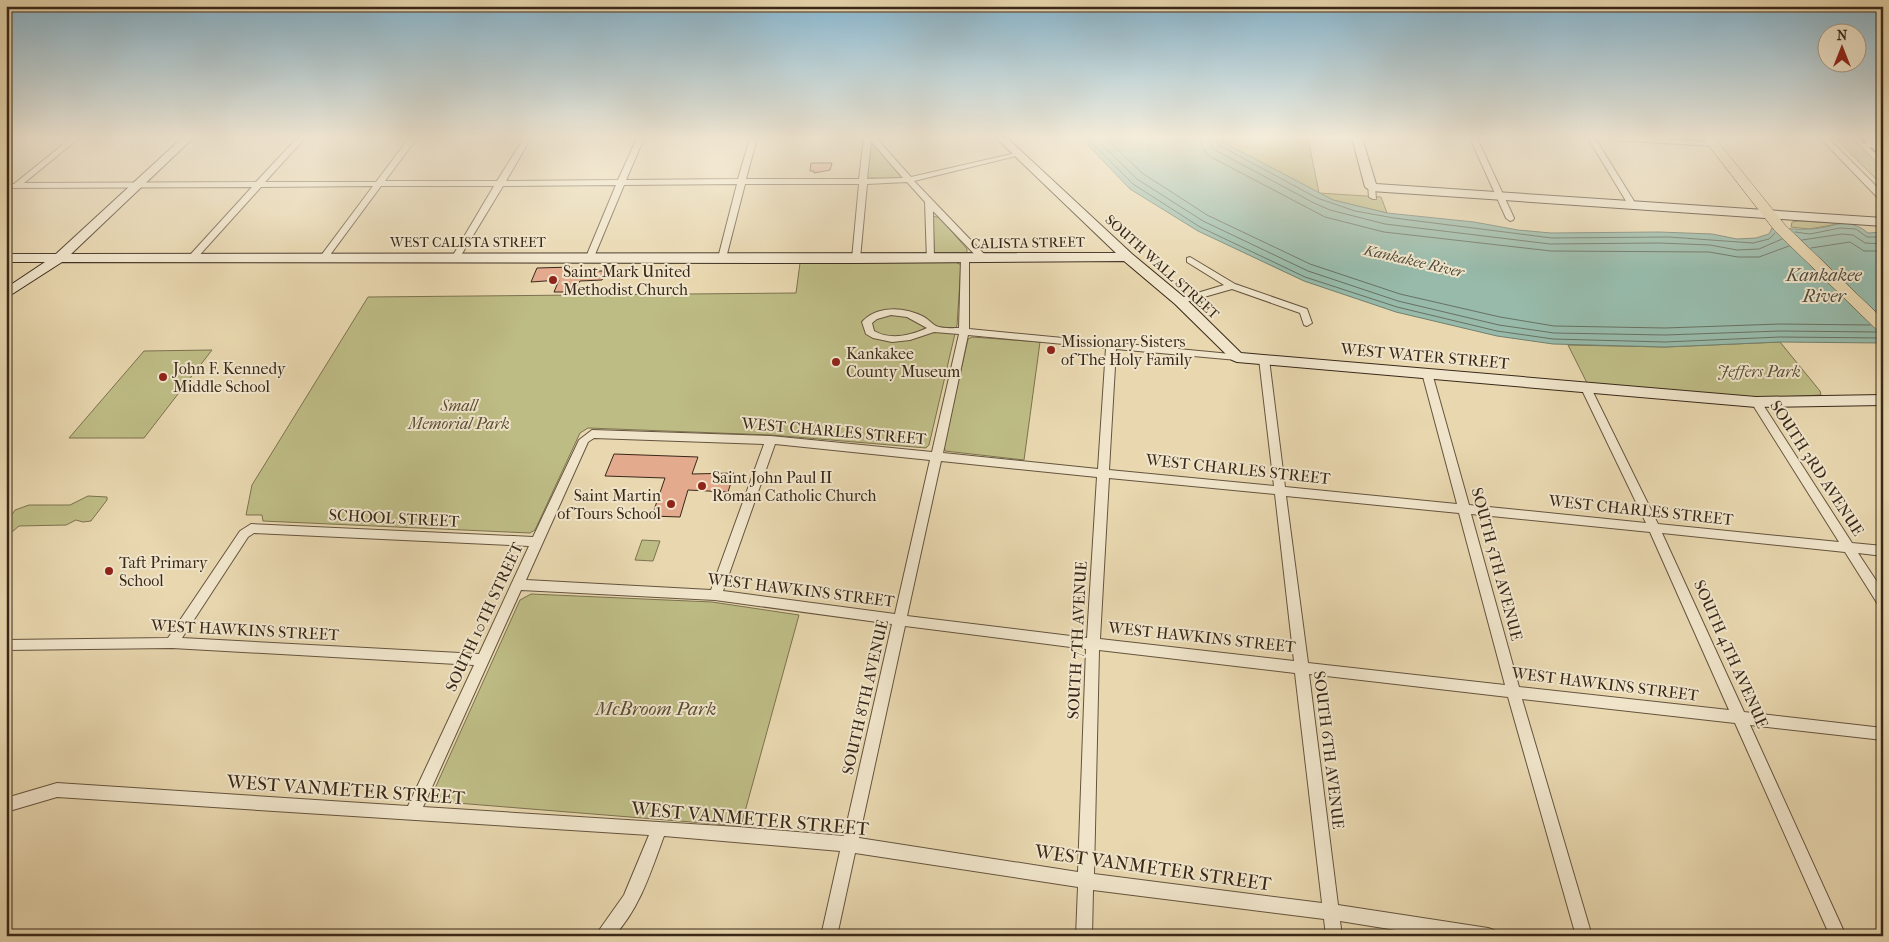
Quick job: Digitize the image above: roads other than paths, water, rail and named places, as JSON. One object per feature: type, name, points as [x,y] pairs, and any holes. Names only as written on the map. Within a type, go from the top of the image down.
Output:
[{"type":"main road","points":[[1744,182],[1780,228],[1883,328]]},
{"type":"street","points":[[6,194],[21,182]]},
{"type":"street","points":[[6,294],[59,258],[140,182]]},
{"type":"street","points":[[194,257],[262,182]]},
{"type":"street","points":[[722,258],[741,182]]},
{"type":"street","points":[[6,186],[863,182],[856,259]]},
{"type":"street","points":[[912,182],[983,258]]},
{"type":"street","name":"SOUTH WALL STREET","points":[[1049,182],[1128,257],[1180,301],[1237,357]]},
{"type":"street","points":[[1369,182],[1372,192],[1500,196],[1883,222]]},
{"type":"street","points":[[1493,182],[1510,218]]},
{"type":"street","points":[[1618,182],[1633,206]]},
{"type":"street","points":[[1867,182],[1883,198]]},
{"type":"street","points":[[456,257],[500,183]]},
{"type":"street","points":[[590,256],[621,183]]},
{"type":"street","points":[[324,257],[379,184]]},
{"type":"street","points":[[929,202],[930,259]]},
{"type":"street","name":"WEST CALISTA STREET","points":[[6,258],[590,256],[930,259]]},
{"type":"street","name":"CALISTA STREET","points":[[930,259],[1128,257]]},
{"type":"street","name":"SOUTH 8TH AVENUE","points":[[829,936],[898,620],[964,333],[965,259]]},
{"type":"street","points":[[1190,260],[1232,286],[1304,311],[1307,323]]},
{"type":"street","points":[[1180,301],[1232,286]]},
{"type":"street","points":[[877,314],[902,314],[922,319],[932,329],[908,339],[880,337],[869,332],[867,322],[877,314]]},
{"type":"street","name":"WEST WATER STREET","points":[[932,329],[1756,402],[1883,400]]},
{"type":"street","name":"SOUTH 7TH AVENUE","points":[[1084,936],[1094,643],[1112,346]]},
{"type":"street","name":"SOUTH 6TH AVENUE","points":[[1264,359],[1334,936]]},
{"type":"street","name":"SOUTH 5TH AVENUE","points":[[1426,374],[1465,509],[1513,691],[1584,936]]},
{"type":"street","name":"SOUTH 4TH AVENUE","points":[[1586,388],[1654,528],[1838,936]]},
{"type":"street","name":"SOUTH 3RD AVENUE","points":[[1756,402],[1883,602]]},
{"type":"street","name":"WEST CHARLES STREET","points":[[589,435],[771,440],[1883,551]]},
{"type":"street","name":"SOUTH 10TH STREET","points":[[412,814],[536,542],[584,440],[589,435]]},
{"type":"street","points":[[715,595],[771,440]]},
{"type":"street","name":"SCHOOL STREET","points":[[172,642],[244,534],[251,528],[536,542]]},
{"type":"street","name":"WEST HAWKINS STREET","points":[[518,585],[715,595],[898,620],[1883,734]]},
{"type":"street","name":"WEST HAWKINS STREET","points":[[6,645],[172,642],[482,660]]},
{"type":"street","name":"WEST VANMETER STREET","points":[[6,805],[57,790],[658,831],[738,834],[848,844],[1086,881],[1331,912],[1488,936]]},
{"type":"street","points":[[603,936],[614,925],[635,891],[658,831]]},
{"type":"water","name":"Kankakee River","points":[[1123,182],[1299,182],[1333,200],[1387,213],[1474,222],[1518,230],[1551,233],[1659,232],[1712,234],[1737,239],[1756,238],[1769,234],[1772,228],[1811,229],[1840,224],[1853,225],[1868,233],[1883,232],[1883,343],[1780,342],[1665,347],[1553,344],[1497,336],[1396,312],[1304,281],[1198,231],[1130,189]]},
{"type":"place","name":"Saint Mark United Methodist Church","points":[[553,280]]},
{"type":"place","name":"Missionary Sisters of The Holy Family","points":[[1051,350]]},
{"type":"place","name":"Kankakee County Museum","points":[[836,362]]},
{"type":"place","name":"John F. Kennedy Middle School","points":[[163,377]]},
{"type":"place","name":"Saint John Paul II Roman Catholic Church","points":[[702,486]]},
{"type":"place","name":"Saint Martin of Tours School","points":[[671,504]]},
{"type":"place","name":"Taft Primary School","points":[[109,571]]},
{"type":"park label","name":"Jeffers Park","points":[[1759,371]]},
{"type":"park label","name":"Small Memorial Park","points":[[459,414]]},
{"type":"park label","name":"McBroom Park","points":[[656,709]]}]
